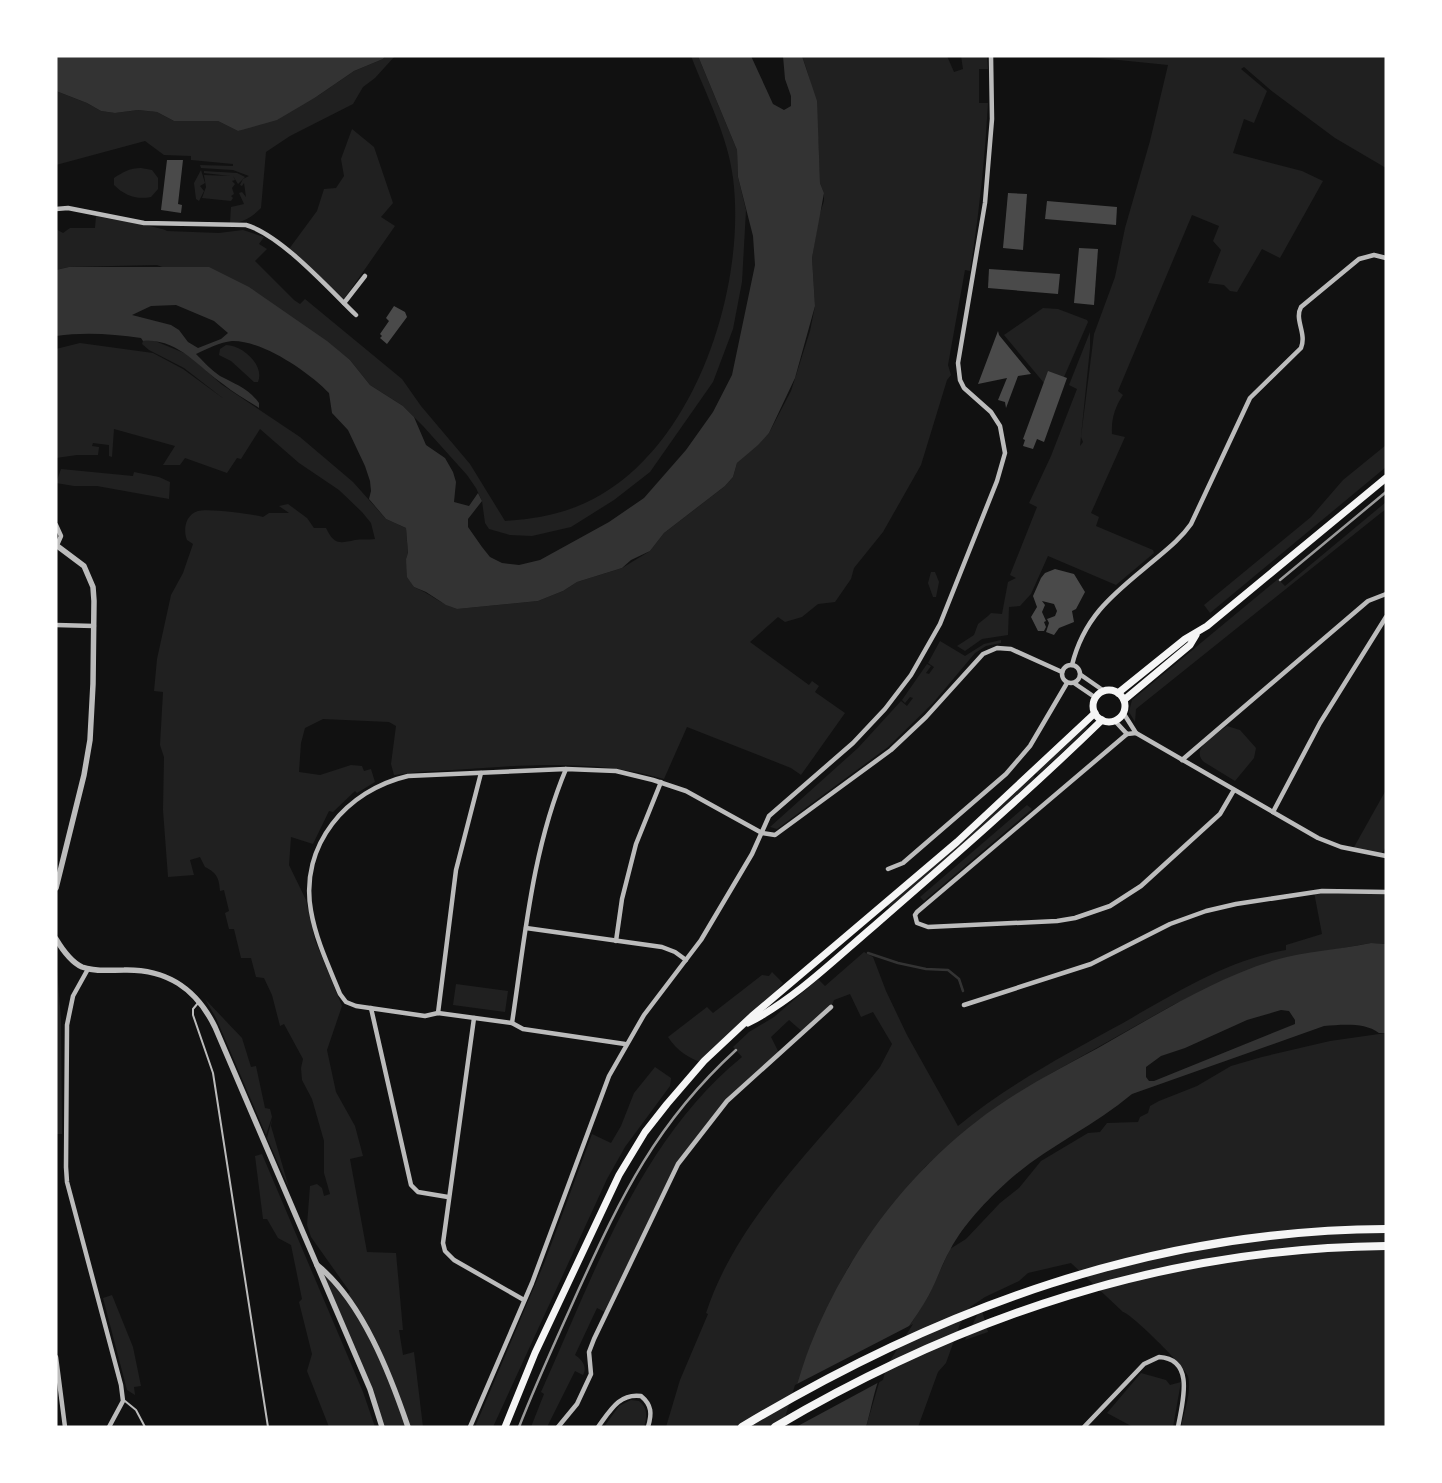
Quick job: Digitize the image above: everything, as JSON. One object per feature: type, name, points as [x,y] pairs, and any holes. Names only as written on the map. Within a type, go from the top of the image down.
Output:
[{"type":"highway","points":[[742,1427],[836,1374],[912,1336],[984,1306],[1054,1281],[1135,1259],[1211,1244],[1312,1232],[1386,1229]]},
{"type":"highway","points":[[775,1427],[842,1389],[926,1348],[998,1318],[1059,1297],[1138,1275],[1230,1258],[1306,1249],[1386,1246]]},
{"type":"main road","points":[[1118,692],[1124,700],[1124,714],[1115,721],[1102,720],[1095,713],[1094,704],[1096,698],[1104,691],[1118,692],[1185,639],[1197,634],[1386,478]]},
{"type":"main road","points":[[1124,700],[1190,645],[1197,634]]},
{"type":"main road","points":[[505,1427],[536,1353],[619,1175],[645,1132],[666,1104],[704,1061],[743,1025],[957,842],[1095,713]]},
{"type":"main road","points":[[743,1025],[764,1015],[800,989],[986,829],[1102,720]]},
{"type":"street","points":[[470,1427],[524,1300],[609,1076],[625,1044],[644,1015],[701,940],[740,876],[774,811],[853,743],[885,709],[911,675],[948,607],[1003,462],[1004,443],[1000,426],[990,412],[964,388],[960,380],[958,363],[985,203],[992,119],[991,56]]},
{"type":"street","points":[[56,208],[68,208],[144,223],[246,225],[257,228],[283,247],[356,315]]},
{"type":"street","points":[[1072,665],[1081,638],[1095,613],[1106,601],[1176,542],[1196,517],[1250,398],[1301,348],[1303,336],[1298,314],[1301,307],[1359,259],[1374,255],[1386,258]]},
{"type":"street","points":[[344,303],[365,276]]},
{"type":"street","points":[[56,525],[61,536],[57,545],[78,559],[89,573],[94,593],[93,684],[88,754],[56,888]]},
{"type":"street","points":[[1182,760],[1368,601],[1386,594]]},
{"type":"street","points":[[1273,812],[1320,723],[1386,617]]},
{"type":"street","points":[[56,625],[94,626]]},
{"type":"street","points":[[625,1044],[523,1029],[512,1023],[438,1013],[425,1016],[371,1008],[354,1005],[343,999],[315,926],[310,905],[312,878],[318,850],[326,834],[344,809],[363,794],[382,784],[418,775],[566,769],[616,771],[661,782],[701,798],[762,833],[778,834],[884,756],[926,717],[982,654],[997,648],[1012,648],[1062,672]]},
{"type":"street","points":[[1096,698],[1074,683],[1067,683],[1062,678],[1062,672],[1066,667],[1072,665],[1078,668],[1081,675],[1104,691]]},
{"type":"street","points":[[1074,683],[1081,675]]},
{"type":"street","points":[[888,869],[903,863],[1006,774],[1030,746],[1067,683]]},
{"type":"street","points":[[1124,714],[1136,733],[1318,838],[1341,847],[1386,856]]},
{"type":"street","points":[[1115,721],[1127,734]]},
{"type":"street","points":[[1136,733],[1127,734],[917,912],[916,919],[921,925],[928,927],[1057,921],[1075,918],[1110,906],[1141,886],[1209,825],[1220,814],[1234,790]]},
{"type":"street","points":[[512,1023],[542,836],[566,769]]},
{"type":"street","points":[[438,1013],[456,870],[481,773]]},
{"type":"street","points":[[616,941],[625,882],[636,844],[661,782]]},
{"type":"street","points":[[964,1006],[1091,964],[1170,924],[1206,911],[1236,904],[1322,891],[1386,892]]},
{"type":"street","points":[[526,928],[666,948],[686,960]]},
{"type":"street","points":[[56,939],[74,962],[88,969],[156,972],[182,984],[200,1001],[216,1027],[370,1389],[382,1427]]},
{"type":"street","points":[[88,969],[73,996],[67,1026],[66,1167],[75,1214],[116,1364],[122,1401],[108,1427]]},
{"type":"street","points":[[558,1427],[582,1394],[591,1374],[590,1352],[594,1339],[678,1164],[727,1101],[831,1007]]},
{"type":"street","points":[[371,1008],[411,1186],[418,1192],[448,1197]]},
{"type":"street","points":[[474,1018],[443,1240],[448,1254],[475,1273],[524,1300]]},
{"type":"street","points":[[316,1264],[331,1276],[364,1325],[392,1382],[408,1427]]},
{"type":"street","points":[[1084,1427],[1144,1364],[1159,1356],[1173,1362],[1184,1376],[1185,1388],[1178,1427]]},
{"type":"street","points":[[56,1357],[65,1427]]},
{"type":"street","points":[[598,1427],[620,1399],[633,1395],[641,1396],[650,1406],[651,1412],[648,1427]]},
{"type":"lane","points":[[200,1001],[194,1007],[193,1015],[213,1073],[260,1392],[268,1427]]},
{"type":"lane","points":[[122,1401],[131,1404],[145,1427]]},
{"type":"shaded area","points":[[56,56],[385,56],[383,59],[354,71],[316,97],[277,120],[238,131],[218,121],[174,121],[157,112],[138,110],[115,113],[101,111],[87,103],[56,91]]},
{"type":"shaded area","points":[[385,56],[395,56],[375,78],[363,87],[353,104],[290,136],[266,152],[261,208],[243,221],[230,223],[231,207],[244,204],[239,193],[242,192],[246,197],[244,183],[242,186],[240,185],[243,179],[249,176],[233,170],[201,168],[200,165],[233,166],[233,164],[191,160],[191,156],[164,155],[145,141],[56,165],[56,91],[87,103],[101,111],[115,113],[138,110],[157,112],[174,121],[218,121],[238,131],[316,97],[354,71],[383,59]]},
{"type":"shaded area","points":[[691,56],[698,56],[737,150],[738,177],[746,210],[742,282],[733,329],[713,382],[650,472],[614,500],[571,527],[532,536],[510,535],[489,529],[485,523],[482,501],[476,488],[467,475],[423,426],[403,406],[370,385],[350,360],[288,315],[157,265],[69,267],[56,270],[56,229],[63,233],[70,228],[95,228],[96,216],[156,227],[167,231],[219,233],[243,230],[264,237],[259,244],[267,249],[255,261],[294,300],[300,304],[305,299],[402,379],[421,406],[470,464],[505,521],[536,518],[565,511],[585,503],[623,479],[656,447],[683,408],[705,363],[721,316],[731,268],[735,222],[733,178],[716,116]]},
{"type":"shaded area","points":[[698,56],[751,56],[773,104],[784,110],[791,106],[791,96],[785,79],[783,56],[802,56],[817,101],[820,183],[824,193],[812,258],[815,306],[795,378],[769,433],[737,463],[733,477],[725,486],[664,533],[650,551],[631,560],[622,568],[577,582],[563,591],[538,601],[457,609],[414,587],[407,577],[406,528],[386,519],[369,499],[371,491],[370,481],[365,466],[348,430],[332,413],[329,393],[310,376],[271,351],[244,342],[232,341],[218,344],[196,354],[217,374],[250,394],[259,403],[259,408],[227,387],[187,355],[167,344],[143,341],[141,338],[109,335],[77,334],[56,336],[56,270],[69,267],[209,267],[249,287],[327,341],[350,360],[370,385],[403,406],[414,417],[426,445],[445,458],[453,472],[456,482],[454,502],[469,506],[478,493],[482,501],[468,519],[468,527],[490,557],[502,563],[519,565],[540,560],[609,522],[644,498],[686,450],[713,412],[732,375],[755,265],[753,236],[738,177],[737,150]],"holes":[[[176,305],[214,321],[228,333],[221,339],[198,348],[188,342],[179,330],[171,325],[132,315],[151,306]]]},
{"type":"shaded area","points":[[802,56],[947,56],[954,72],[963,69],[961,56],[987,56],[988,69],[979,69],[979,103],[988,103],[976,229],[970,271],[965,270],[948,365],[951,375],[947,380],[921,465],[883,532],[854,568],[851,579],[835,602],[818,604],[802,617],[785,622],[778,617],[750,642],[809,685],[812,681],[819,686],[815,692],[845,713],[801,775],[791,768],[687,727],[664,779],[604,767],[573,765],[511,766],[394,775],[391,764],[396,726],[389,722],[323,719],[305,728],[301,743],[299,772],[320,775],[351,765],[362,766],[364,771],[371,769],[375,782],[357,793],[355,791],[333,812],[329,811],[313,844],[291,837],[289,865],[306,900],[315,940],[342,1006],[327,1050],[336,1092],[355,1126],[363,1156],[350,1159],[367,1252],[396,1253],[403,1330],[399,1330],[403,1355],[414,1352],[423,1427],[382,1427],[316,1264],[345,1296],[350,1292],[311,1237],[307,1225],[310,1186],[317,1184],[322,1188],[324,1196],[330,1194],[324,1173],[324,1141],[312,1099],[302,1080],[301,1068],[303,1059],[284,1024],[280,1026],[272,995],[264,978],[256,977],[251,958],[241,958],[234,929],[229,929],[225,913],[229,911],[224,890],[220,891],[215,874],[205,867],[200,857],[190,860],[194,875],[168,877],[163,810],[164,757],[160,745],[163,692],[154,691],[157,659],[171,595],[183,573],[193,544],[187,540],[185,532],[186,523],[190,516],[203,510],[263,517],[269,513],[289,513],[279,506],[288,504],[307,518],[314,528],[326,528],[337,542],[375,539],[371,523],[339,490],[299,463],[260,429],[241,459],[237,458],[227,473],[185,458],[180,465],[163,465],[175,446],[114,429],[112,457],[109,456],[109,445],[93,443],[92,446],[99,447],[98,455],[56,458],[56,349],[80,343],[153,353],[183,369],[224,399],[184,368],[149,350],[142,344],[143,341],[155,341],[189,355],[221,384],[300,437],[353,482],[386,519],[406,528],[408,554],[406,559],[414,587],[457,609],[538,601],[563,591],[577,582],[622,568],[650,551],[664,533],[725,486],[733,477],[737,463],[769,433],[791,391],[810,331],[815,306],[812,258],[819,216],[824,201],[824,193],[820,183],[815,103],[808,72]]},
{"type":"shaded area","points":[[1079,56],[1386,56],[1386,168],[1335,138],[1273,92],[1244,67],[1241,69],[1267,91],[1254,123],[1244,119],[1233,153],[1302,171],[1323,181],[1280,258],[1262,249],[1237,292],[1230,291],[1224,285],[1208,283],[1221,250],[1213,241],[1219,226],[1192,215],[1118,391],[1123,395],[1114,413],[1112,434],[1125,437],[1091,513],[1099,517],[1096,526],[1153,550],[1154,553],[1116,585],[1048,556],[1031,594],[1020,606],[1009,607],[1008,635],[982,639],[965,651],[957,646],[974,635],[978,624],[991,613],[1002,614],[1008,582],[1016,578],[1010,575],[1037,507],[1029,503],[1051,456],[1077,389],[1069,385],[1090,332],[1080,446],[1083,442],[1081,437],[1094,334],[1115,277],[1125,228],[1150,141],[1168,65]]},
{"type":"shaded area","points":[[352,129],[374,147],[393,203],[381,217],[395,226],[344,299],[289,249],[317,211],[324,189],[336,188],[344,176],[341,159]]},
{"type":"shaded area","points":[[141,168],[152,170],[158,178],[158,189],[151,197],[140,198],[131,196],[122,192],[114,185],[114,178],[117,176],[130,170]]},
{"type":"shaded area","points":[[201,170],[205,183],[200,186],[204,191],[199,201],[196,199],[194,183]]},
{"type":"shaded area","points":[[204,171],[237,173],[245,177],[238,184],[233,176],[235,180],[232,181],[235,184],[232,188],[234,194],[231,196],[233,198],[231,201],[202,198],[206,187],[204,175],[230,176],[204,173]]},
{"type":"shaded area","points":[[1043,308],[1058,309],[1088,322],[1064,377],[1044,383],[1004,335]]},
{"type":"shaded area","points":[[226,345],[239,348],[251,357],[258,369],[258,382],[254,382],[231,361],[219,355],[220,349]]},
{"type":"shaded area","points":[[1386,445],[1386,467],[1210,613],[1204,605],[1311,517],[1343,480]]},
{"type":"shaded area","points":[[61,469],[133,476],[134,472],[159,477],[170,482],[169,499],[97,486],[74,486],[56,483]]},
{"type":"shaded area","points":[[1386,502],[1386,509],[1136,709],[1135,722],[1129,712],[1132,700],[1278,579],[1285,586]]},
{"type":"shaded area","points":[[931,572],[935,572],[939,582],[936,597],[933,597],[928,583]]},
{"type":"shaded area","points":[[1001,640],[1001,643],[986,646],[975,653],[933,703],[888,747],[777,829],[770,827],[858,748],[901,701],[907,706],[913,698],[910,697],[905,703],[902,700],[927,664],[931,666],[926,673],[929,674],[934,667],[928,663],[940,641],[965,656],[984,644]]},
{"type":"shaded area","points":[[1086,726],[1088,728],[1038,775],[1036,773]]},
{"type":"shaded area","points":[[1227,726],[1240,730],[1256,748],[1254,758],[1235,781],[1204,762],[1200,757],[1202,747],[1206,742]]},
{"type":"shaded area","points":[[1033,776],[1035,778],[961,847],[889,908],[887,905],[959,845]]},
{"type":"shaded area","points":[[1386,790],[1386,847],[1380,855],[1353,849]]},
{"type":"shaded area","points":[[1027,805],[1032,809],[924,901],[920,897]]},
{"type":"shaded area","points":[[1314,892],[1386,892],[1386,944],[1371,943],[1276,960],[1224,980],[1173,1005],[1052,1073],[977,1121],[926,1166],[884,1216],[849,1266],[836,1291],[784,1427],[666,1427],[680,1380],[708,1314],[706,1313],[720,1278],[738,1245],[782,1183],[880,1067],[892,1044],[873,1012],[861,1017],[850,994],[834,1000],[832,1005],[804,1033],[789,1020],[771,1037],[780,1055],[727,1101],[678,1164],[607,1313],[597,1308],[575,1355],[584,1366],[583,1375],[575,1371],[547,1427],[531,1427],[544,1394],[541,1392],[580,1302],[623,1212],[647,1169],[675,1128],[706,1091],[742,1057],[733,1047],[749,1032],[774,1017],[818,979],[825,986],[864,952],[873,957],[886,991],[907,1035],[958,1126],[997,1097],[1059,1058],[1181,990],[1222,970],[1264,955],[1286,950],[1286,945],[1322,934]]},
{"type":"shaded area","points":[[1371,943],[1386,944],[1386,1033],[1379,1033],[1359,1026],[1324,1026],[1132,1094],[1102,1117],[1023,1169],[976,1213],[955,1241],[924,1304],[885,1365],[876,1387],[866,1427],[784,1427],[810,1346],[840,1282],[858,1252],[901,1194],[950,1143],[991,1110],[1021,1091],[1206,988],[1229,977],[1275,960]],"holes":[[[1281,1010],[1289,1011],[1295,1020],[1295,1024],[1154,1081],[1149,1081],[1146,1077],[1146,1067],[1161,1056],[1185,1048],[1247,1020]]]},
{"type":"shaded area","points":[[56,959],[61,1019],[62,1134],[56,1134]]},
{"type":"shaded area","points":[[772,972],[783,983],[746,1028],[729,1037],[706,1064],[684,1054],[668,1037],[707,1007],[713,1013],[762,975],[769,976]]},
{"type":"shaded area","points":[[456,984],[508,991],[505,1012],[453,1005]]},
{"type":"shaded area","points":[[205,999],[242,1038],[251,1067],[256,1066],[265,1108],[270,1109],[272,1117],[266,1135],[216,1018]]},
{"type":"shaded area","points":[[1386,1033],[1386,1427],[1181,1427],[1189,1388],[1188,1376],[1185,1371],[1147,1331],[1123,1312],[1071,1263],[1028,1273],[1019,1281],[985,1297],[970,1307],[960,1324],[946,1363],[938,1372],[918,1427],[866,1427],[884,1366],[929,1295],[950,1249],[966,1239],[1000,1203],[1019,1188],[1041,1161],[1088,1133],[1100,1132],[1107,1123],[1138,1122],[1140,1117],[1148,1113],[1150,1106],[1197,1086],[1231,1066],[1330,1041]]},
{"type":"shaded area","points":[[655,1067],[671,1078],[670,1086],[625,1147],[607,1179],[493,1427],[475,1427],[545,1261],[592,1134],[611,1143],[621,1126],[634,1093]]},
{"type":"shaded area","points":[[272,1119],[271,1126],[289,1188],[267,1138]]},
{"type":"shaded area","points":[[262,1154],[363,1392],[375,1427],[329,1427],[307,1371],[312,1354],[299,1302],[302,1299],[291,1245],[278,1238],[267,1219],[263,1219],[255,1156]]},
{"type":"shaded area","points":[[112,1295],[133,1347],[141,1386],[134,1387],[135,1395],[127,1390],[103,1298]]},
{"type":"shaded area","points":[[981,1307],[988,1332],[965,1340]]},
{"type":"shaded area","points":[[1141,1373],[1166,1380],[1170,1385],[1181,1382],[1173,1427],[1133,1427],[1107,1413]]},
{"type":"shaded area","points":[[631,1400],[639,1401],[644,1407],[646,1416],[644,1427],[604,1427],[619,1406]]},
{"type":"pier","points":[[913,1324],[886,1367],[883,1380],[796,1427],[782,1427],[795,1385]]},
{"type":"building","points":[[167,160],[183,160],[178,204],[182,205],[181,213],[161,210]]},
{"type":"building","points":[[1008,193],[1027,194],[1023,250],[1003,248]]},
{"type":"building","points":[[1047,201],[1117,207],[1116,225],[1045,219]]},
{"type":"building","points":[[1079,248],[1098,249],[1094,305],[1074,303]]},
{"type":"building","points":[[989,269],[1060,274],[1058,294],[988,288]]},
{"type":"building","points":[[394,306],[405,312],[407,317],[387,344],[380,338],[382,336],[380,334],[389,321],[386,318]]},
{"type":"building","points":[[998,331],[999,335],[1031,374],[1018,376],[1006,408],[1005,402],[998,400],[1007,378],[978,384]]},
{"type":"building","points":[[1048,371],[1067,378],[1044,442],[1037,439],[1033,449],[1023,446],[1025,440],[1023,439]]},
{"type":"building","points":[[1055,569],[1074,574],[1085,592],[1076,609],[1072,611],[1074,622],[1059,628],[1054,635],[1046,632],[1049,623],[1047,619],[1055,616],[1057,611],[1054,604],[1042,601],[1045,605],[1042,612],[1046,621],[1044,622],[1046,627],[1044,631],[1038,631],[1031,617],[1037,607],[1033,596],[1041,578],[1045,573]]},
{"type":"waterway","points":[[868,953],[898,963],[926,969],[948,970],[959,979],[963,991]]},
{"type":"railway","points":[[1280,580],[1386,492]]},
{"type":"railway","points":[[519,1427],[578,1291],[626,1192],[662,1133],[708,1077],[736,1050]]}]
